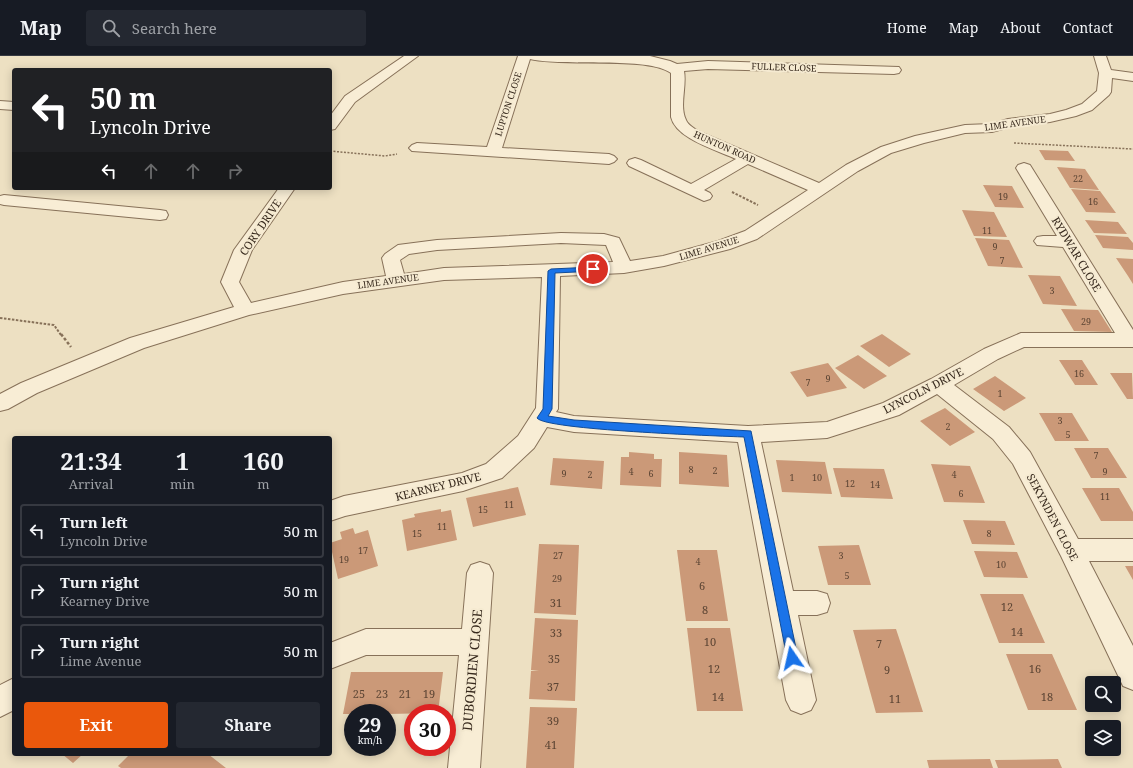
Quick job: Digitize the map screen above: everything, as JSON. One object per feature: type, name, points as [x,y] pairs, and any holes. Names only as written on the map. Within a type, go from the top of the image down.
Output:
[{"type":"street","points":[[332,123],[350,99],[412,56]]},
{"type":"street","name":"LUPTON CLOSE","points":[[493,152],[524,56]]},
{"type":"street","points":[[534,56],[637,58],[651,60],[675,68]]},
{"type":"street","points":[[887,56],[901,84]]},
{"type":"street","name":"LIME AVENUE","points":[[0,403],[29,388],[137,343],[246,310],[343,288],[444,274],[624,267],[664,261],[724,245],[751,235],[852,168],[886,150],[920,139],[965,129],[992,128],[1008,123],[1050,118],[1087,107],[1104,92],[1106,73],[1100,56]]},
{"type":"street","name":"FULLER CLOSE","points":[[675,68],[708,65],[894,70]]},
{"type":"street","name":"HUNTON ROAD","points":[[675,68],[678,72],[678,114],[679,121],[683,128],[804,183],[822,189]]},
{"type":"street","points":[[1106,73],[1133,77]]},
{"type":"street","points":[[0,105],[12,106]]},
{"type":"street","name":"LUPTON CLOSE","points":[[417,148],[609,159]]},
{"type":"street","points":[[635,163],[698,193],[748,158]]},
{"type":"street","name":"RYDWAR CLOSE","points":[[1024,168],[1131,340]]},
{"type":"street","points":[[2,202],[16,190]]},
{"type":"street","name":"CORY DRIVE","points":[[246,310],[230,282],[243,250],[286,190]]},
{"type":"street","points":[[2,202],[36,203],[160,215]]},
{"type":"street","points":[[396,280],[391,258],[404,249],[437,245],[553,239],[604,239],[613,242],[624,267]]},
{"type":"street","points":[[1043,241],[1070,242]]},
{"type":"street","name":"KEARNEY DRIVE","points":[[332,510],[344,506],[464,482],[494,471],[526,442],[547,409],[551,271]]},
{"type":"street","name":"LYNCOLN DRIVE","points":[[542,418],[574,424],[748,434],[827,430],[891,409],[939,384],[991,354],[1021,340],[1131,340]]},
{"type":"street","name":"SEKYNDEN CLOSE","points":[[939,384],[1001,433],[1022,458],[1071,550],[1133,676]]},
{"type":"street","points":[[748,434],[801,700]]},
{"type":"street","points":[[1071,550],[1133,550]]},
{"type":"street","name":"DUBORDIEN CLOSE","points":[[464,768],[480,573]]},
{"type":"street","points":[[781,603],[817,603]]},
{"type":"street","points":[[332,655],[366,642],[475,642]]},
{"type":"street","points":[[0,703],[12,694]]},
{"type":"path","points":[[1012,142],[1017,144],[1133,149]]},
{"type":"path","points":[[0,318],[54,325],[75,352]]},
{"type":"building","points":[[1039,150],[1068,151],[1075,161],[1045,160]]},
{"type":"building","points":[[1057,167],[1085,169],[1099,190],[1070,188]]},
{"type":"building","points":[[983,185],[1012,186],[1024,208],[995,207]]},
{"type":"building","points":[[1071,189],[1100,191],[1116,213],[1086,212]]},
{"type":"building","points":[[962,210],[994,212],[1007,237],[974,236]]},
{"type":"building","points":[[1085,220],[1118,222],[1127,234],[1094,233]]},
{"type":"building","points":[[1095,235],[1128,237],[1133,243],[1133,250],[1103,248]]},
{"type":"building","points":[[975,238],[1009,240],[1023,268],[988,266]]},
{"type":"building","points":[[1116,258],[1133,259],[1133,284],[1128,276]]},
{"type":"building","points":[[1028,275],[1060,276],[1077,306],[1043,304]]},
{"type":"building","points":[[1061,309],[1098,310],[1112,332],[1074,331]]},
{"type":"building","points":[[882,334],[911,354],[889,367],[860,346]]},
{"type":"building","points":[[858,355],[887,376],[864,389],[835,368]]},
{"type":"building","points":[[1059,360],[1082,360],[1098,385],[1075,385]]},
{"type":"building","points":[[828,363],[847,388],[807,397],[790,372]]},
{"type":"building","points":[[1110,373],[1132,373],[1133,399],[1127,399]]},
{"type":"building","points":[[995,376],[1026,398],[1004,411],[973,389]]},
{"type":"building","points":[[945,408],[975,432],[950,446],[920,421]]},
{"type":"building","points":[[1039,413],[1072,413],[1089,441],[1055,441]]},
{"type":"building","points":[[1074,448],[1108,448],[1127,478],[1091,478]]},
{"type":"building","points":[[629,452],[654,454],[654,459],[662,459],[661,487],[620,485],[621,457],[629,457]]},
{"type":"building","points":[[679,452],[727,455],[729,487],[679,484]]},
{"type":"building","points":[[553,458],[604,461],[602,489],[550,485]]},
{"type":"building","points":[[776,460],[825,462],[832,494],[782,492]]},
{"type":"building","points":[[931,464],[970,466],[985,503],[944,502]]},
{"type":"building","points":[[833,468],[884,469],[893,499],[841,497]]},
{"type":"building","points":[[518,487],[526,515],[473,527],[466,498]]},
{"type":"building","points":[[1082,488],[1119,488],[1133,512],[1133,521],[1101,521]]},
{"type":"building","points":[[441,509],[441,512],[451,510],[457,540],[407,551],[402,520],[415,517],[414,514]]},
{"type":"building","points":[[963,520],[1005,521],[1015,545],[972,544]]},
{"type":"building","points":[[353,528],[355,534],[368,530],[378,566],[338,579],[332,552],[332,542],[342,539],[340,532]]},
{"type":"building","points":[[539,544],[579,545],[576,615],[534,613]]},
{"type":"building","points":[[859,545],[871,585],[828,585],[818,546]]},
{"type":"building","points":[[677,550],[717,550],[728,621],[686,621]]},
{"type":"building","points":[[974,551],[1017,552],[1028,578],[984,577]]},
{"type":"building","points":[[1125,566],[1133,566],[1133,580]]},
{"type":"building","points":[[980,594],[1023,594],[1045,643],[999,643]]},
{"type":"building","points":[[535,618],[578,620],[575,701],[529,699],[531,671],[539,671],[531,670]]},
{"type":"building","points":[[687,628],[730,628],[743,711],[697,711]]},
{"type":"building","points":[[896,629],[923,712],[876,713],[853,630]]},
{"type":"building","points":[[1006,654],[1052,654],[1077,710],[1028,710]]},
{"type":"building","points":[[351,672],[443,672],[439,704],[404,704],[404,714],[396,714],[396,704],[345,704]]},
{"type":"building","points":[[530,707],[577,708],[574,768],[526,768]]},
{"type":"building","points":[[64,756],[81,756],[73,763]]},
{"type":"building","points":[[128,756],[211,756],[226,768],[121,768],[118,766]]},
{"type":"building","points":[[990,759],[993,768],[929,768],[927,760]]},
{"type":"building","points":[[1058,759],[1062,768],[998,768],[995,760]]},
{"type":"route","points":[[593,269],[551,271],[547,409],[542,418],[574,424],[748,434],[792,658]]}]
